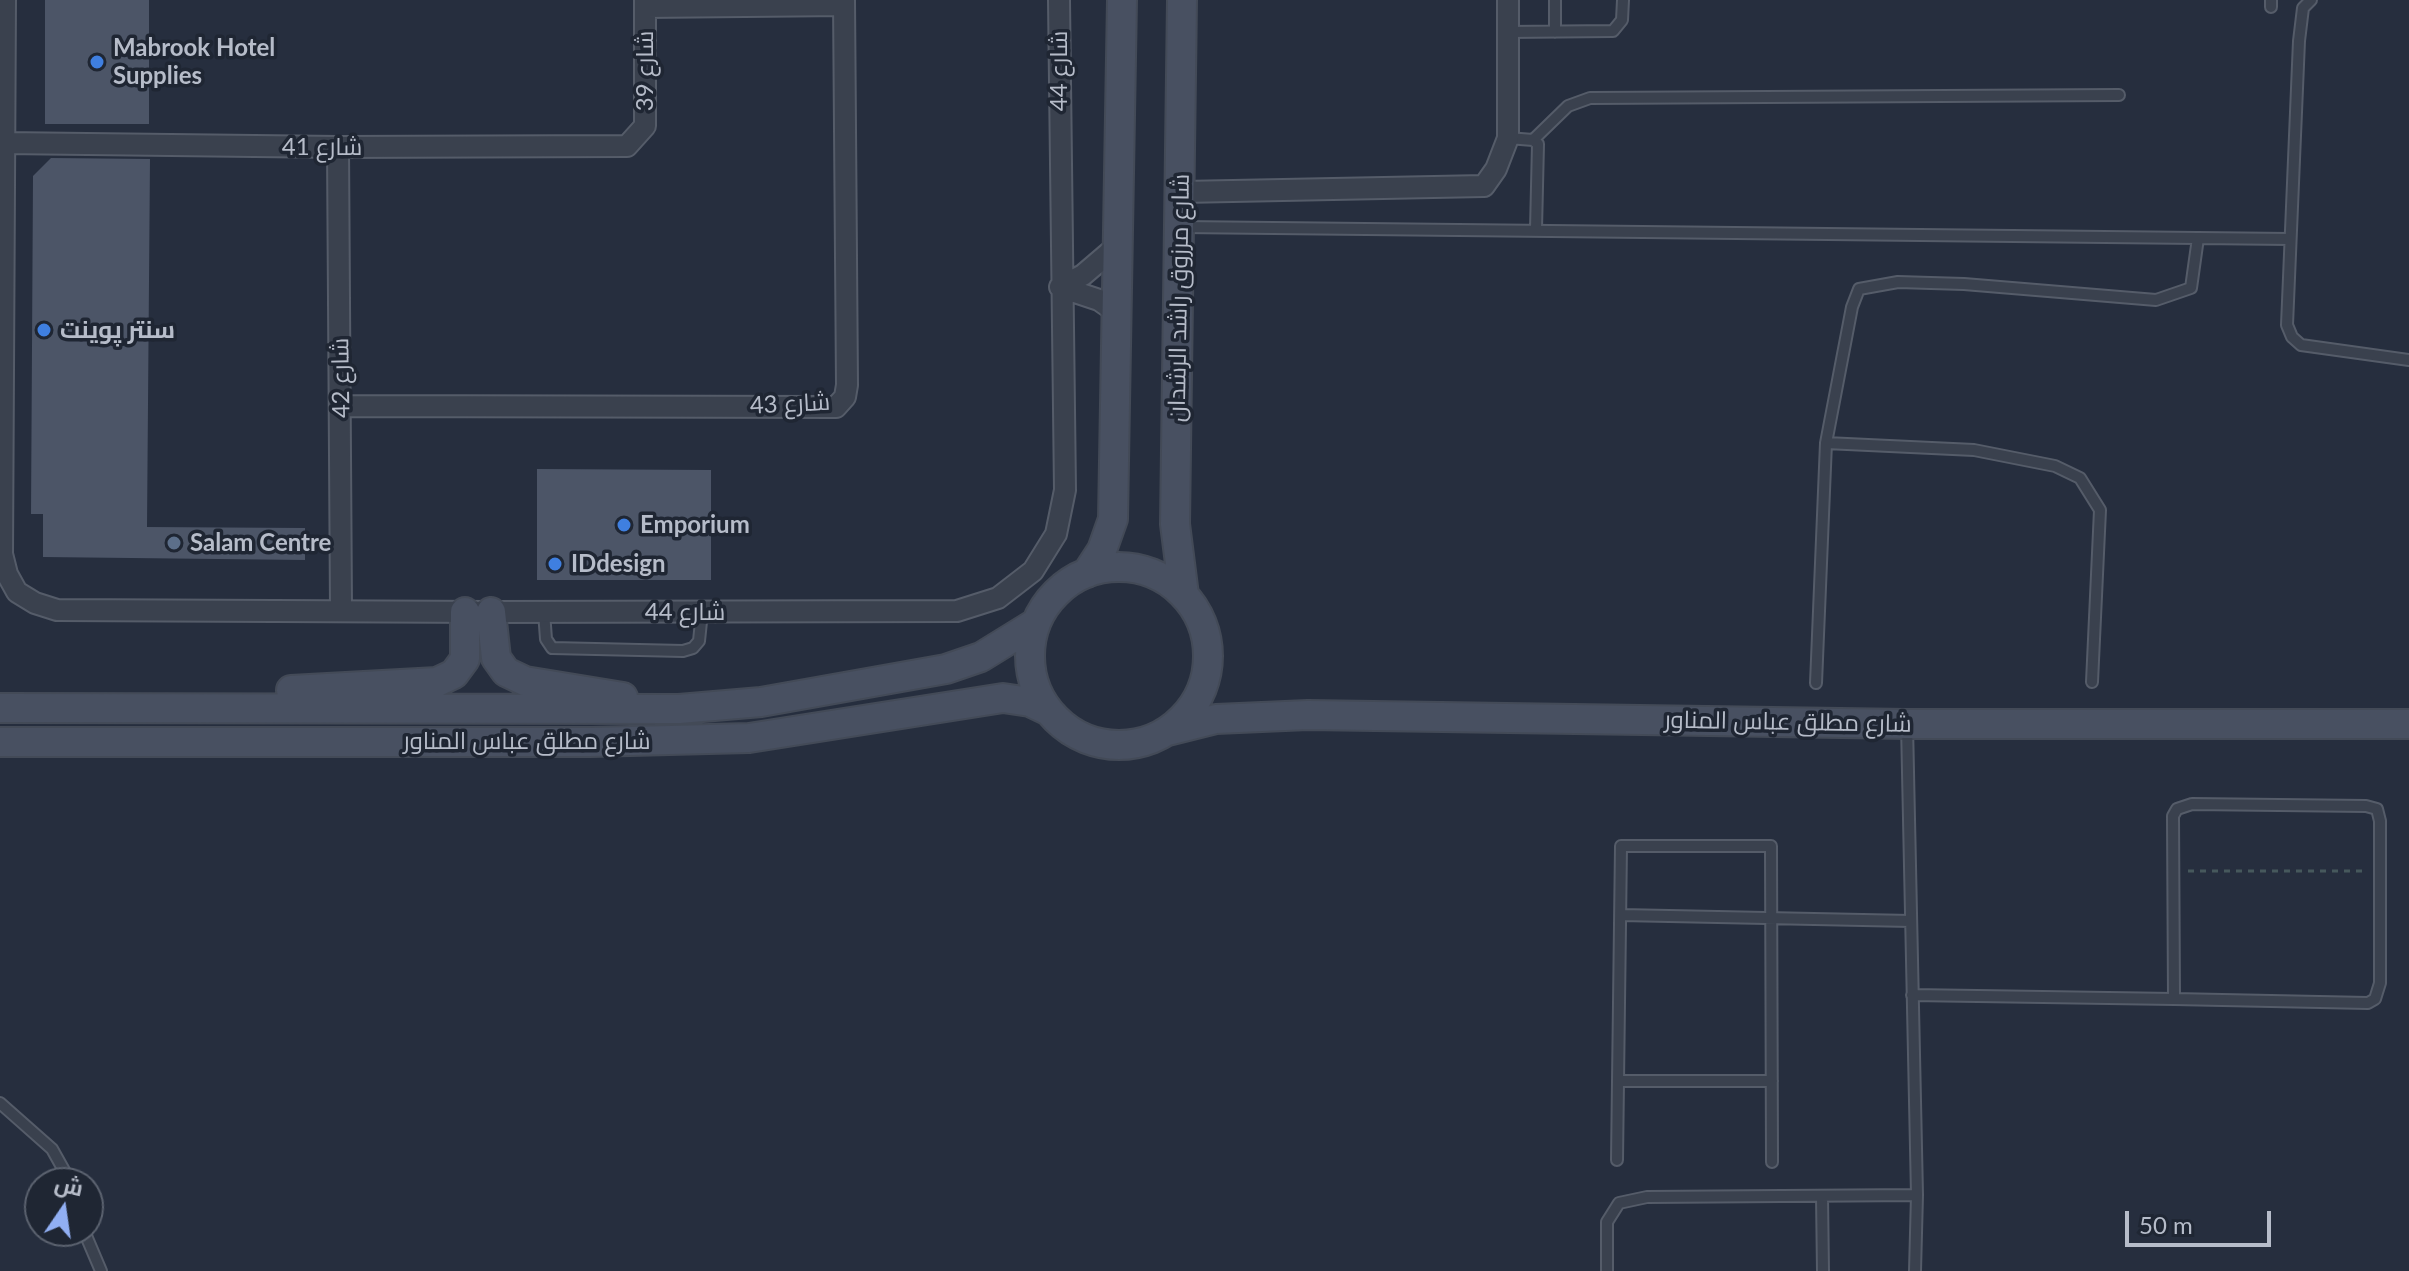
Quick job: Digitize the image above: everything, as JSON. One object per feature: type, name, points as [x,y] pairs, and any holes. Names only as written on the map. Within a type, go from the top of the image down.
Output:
[{"type":"street","points":[[1,521],[5,0]]},
{"type":"street","name":"شارع 44","points":[[1,521],[2,554],[7,574],[17,592],[35,603],[57,610],[957,611],[998,598],[1033,571],[1056,534],[1065,490],[1060,287],[1059,0]]},
{"type":"street","points":[[1182,192],[1484,186],[1496,169],[1508,138],[1508,0]]},
{"type":"street","points":[[1087,573],[1102,550],[1113,519],[1122,1]]},
{"type":"street","name":"شارع مرزوق راشد الرشدان","points":[[1181,2],[1182,192],[1175,524],[1184,595]]},
{"type":"street","name":"شارع 43","points":[[341,406],[836,407],[845,397],[844,3],[645,4]]},
{"type":"street","name":"شارع 39","points":[[637,139],[645,126],[645,4]]},
{"type":"street","name":"شارع 41","points":[[2,144],[627,146],[637,139]]},
{"type":"street","name":"شارع 42","points":[[338,147],[341,609]]},
{"type":"street","points":[[1060,287],[1083,275],[1117,246]]},
{"type":"street","points":[[1060,287],[1099,300],[1116,312]]},
{"type":"street","points":[[1112,567],[1139,569],[1163,579],[1184,595],[1199,616],[1208,641],[1208,667],[1202,692],[1188,714],[1168,731],[1148,741],[1105,744],[1084,738],[1049,711],[1037,691],[1031,669],[1030,646],[1036,623],[1057,593],[1087,573],[1112,567]]},
{"type":"street","points":[[180,707],[257,692],[437,682],[454,674],[465,659],[478,612]]},
{"type":"street","points":[[478,612],[496,658],[506,672],[525,681],[584,689],[679,709]]},
{"type":"street","name":"شارع مطلق عباس المناور","points":[[2,708],[679,709],[761,702],[946,669],[981,657],[1036,623]]},
{"type":"street","name":"شارع مطلق عباس المناور","points":[[1,742],[591,742],[749,738],[992,699],[1017,698],[1049,711]]},
{"type":"street","name":"شارع مطلق عباس المناور","points":[[1168,731],[1216,719],[1308,715],[1907,724],[2409,724]]},
{"type":"lane","points":[[1555,0],[1555,32]]},
{"type":"lane","points":[[1508,32],[1613,31],[1622,20],[1623,0]]},
{"type":"lane","points":[[2311,0],[2303,8],[2299,41],[2287,325],[2292,337],[2301,345],[2314,349],[2409,360]]},
{"type":"lane","points":[[1508,138],[1533,140],[1568,106],[1590,98],[2119,95]]},
{"type":"lane","points":[[1533,140],[1540,150],[1536,229]]},
{"type":"lane","points":[[1181,227],[2290,239]]},
{"type":"lane","points":[[1816,683],[1826,443],[1852,307],[1859,289],[1898,282],[1964,284],[2156,300],[2191,288],[2198,238]]},
{"type":"lane","points":[[1826,443],[1974,450],[2055,466],[2080,478],[2100,510],[2092,682]]},
{"type":"lane","points":[[544,612],[546,639],[552,648],[683,651],[693,648],[699,641],[702,612]]},
{"type":"lane","points":[[1907,724],[1917,1195],[1915,1271]]},
{"type":"lane","points":[[1912,995],[2368,1003],[2380,992],[2380,815],[2372,806],[2192,804],[2177,809],[2173,816],[2174,999]]},
{"type":"lane","points":[[1617,1160],[1621,846],[1771,846],[1772,1162]]},
{"type":"lane","points":[[1621,915],[1911,921]]},
{"type":"lane","points":[[1618,1081],[1772,1081]]},
{"type":"lane","points":[[0,1103],[52,1149],[62,1167]]},
{"type":"lane","points":[[1607,1271],[1607,1222],[1619,1203],[1647,1197],[1917,1195]]},
{"type":"lane","points":[[1822,1196],[1823,1271]]},
{"type":"lane","points":[[91,1247],[101,1271]]},
{"type":"path","points":[[2174,871],[2380,871]]},
{"type":"building","name":"Mabrook Hotel Supplies","points":[[45,0],[149,0],[149,124],[45,124]]},
{"type":"building","points":[[51,158],[150,159],[147,527],[305,528],[305,560],[43,557],[43,514],[31,514],[33,176]]},
{"type":"building","name":"Emporium","points":[[537,469],[711,470],[711,580],[537,580]]},
{"type":"place","name":"Mabrook Hotel Supplies","points":[[97,62]]},
{"type":"place","name":"سنتر پوينت","points":[[44,330]]},
{"type":"place","name":"Emporium","points":[[624,525]]},
{"type":"place","name":"Salam Centre","points":[[174,543]]},
{"type":"place","name":"IDdesign","points":[[555,564]]}]
